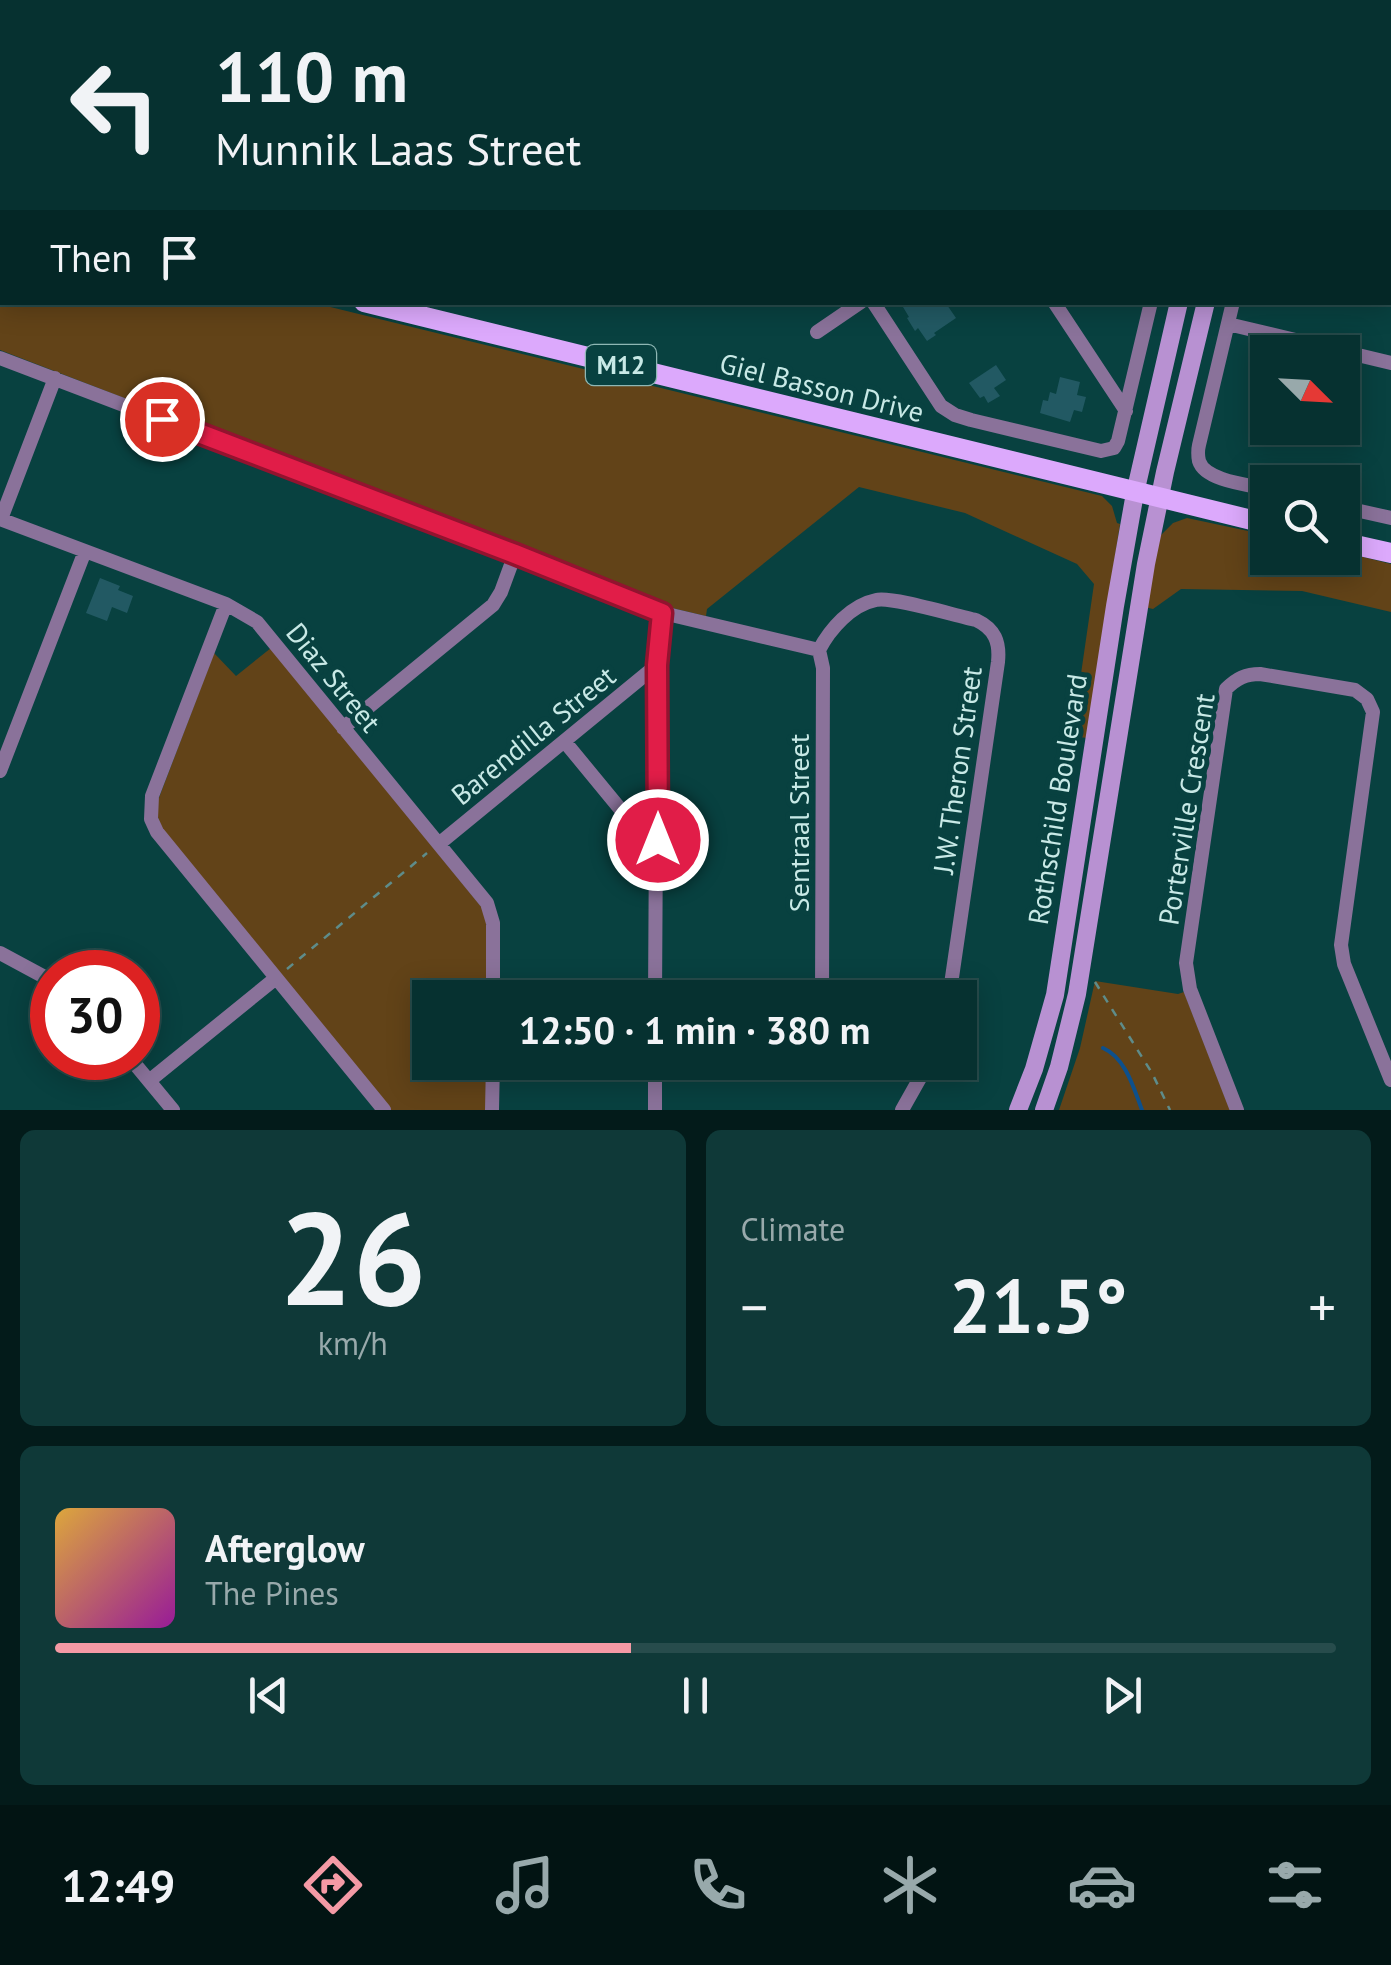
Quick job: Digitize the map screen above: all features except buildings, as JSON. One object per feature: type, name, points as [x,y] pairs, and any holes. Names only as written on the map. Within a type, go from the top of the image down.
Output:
[{"type":"main road","name":"Giel Basson Drive","points":[[376,305],[1250,520]]},
{"type":"main road","points":[[1360,546],[1391,554]]},
{"type":"street","points":[[817,332],[857,305]]},
{"type":"street","points":[[874,305],[948,412],[1101,451],[1114,448],[1118,441],[1149,305]]},
{"type":"street","points":[[1056,305],[1126,411]]},
{"type":"street","name":"Rothschild Boulevard","points":[[1018,1110],[1034,1069],[1054,995],[1135,493],[1178,305]]},
{"type":"street","name":"Rothschild Boulevard","points":[[1044,1110],[1069,1032],[1146,564],[1205,305]]},
{"type":"street","points":[[1233,305],[1198,444],[1198,459],[1202,468],[1219,478],[1250,485]]},
{"type":"street","points":[[1228,324],[1391,362]]},
{"type":"street","points":[[0,358],[662,613],[818,650]]},
{"type":"street","points":[[1,519],[56,378]]},
{"type":"street","points":[[1360,511],[1391,518]]},
{"type":"street","name":"Diaz Street","points":[[1,519],[226,604],[256,622],[487,903],[492,914],[493,980]]},
{"type":"street","points":[[0,771],[85,551]]},
{"type":"street","points":[[343,728],[493,604],[515,554]]},
{"type":"street","name":"J.W. Theron Street","points":[[818,650],[828,632],[843,619],[862,605],[882,599],[976,620],[988,627],[997,640],[998,662],[952,980]]},
{"type":"street","points":[[226,604],[152,796],[151,819],[157,832],[384,1110]]},
{"type":"street","points":[[656,980],[657,665],[662,613]]},
{"type":"street","name":"Sentraal Street","points":[[818,650],[824,668],[822,980]]},
{"type":"street","name":"Barendilla Street","points":[[440,843],[657,665]]},
{"type":"street","name":"Porterville Crescent","points":[[1238,1110],[1190,989],[1186,963],[1226,689],[1250,674],[1355,690],[1367,699],[1374,712],[1341,945],[1344,964],[1391,1080]]},
{"type":"street","points":[[565,742],[635,827],[658,840]]},
{"type":"street","points":[[0,953],[30,969]]},
{"type":"street","points":[[160,1071],[276,978]]},
{"type":"street","points":[[149,1080],[174,1110]]},
{"type":"street","points":[[492,1110],[493,1080]]},
{"type":"street","points":[[654,1080],[654,1110]]},
{"type":"street","points":[[902,1110],[919,1080]]},
{"type":"path","points":[[276,978],[440,843]]},
{"type":"path","points":[[1084,956],[1170,1110]]},
{"type":"shaded area","points":[[0,305],[322,305],[1102,496],[1112,506],[1120,524],[1087,738],[1072,736],[1094,584],[1077,564],[965,513],[859,487],[707,609],[706,616],[659,605],[0,350]]},
{"type":"shaded area","points":[[1187,518],[1250,531],[1250,575],[1360,575],[1360,556],[1391,564],[1391,612],[1302,591],[1181,589],[1153,609],[1144,607],[1158,538],[1173,523]]},
{"type":"shaded area","points":[[271,648],[484,910],[486,980],[412,980],[412,1080],[486,1080],[486,1110],[391,1110],[163,831],[157,803],[214,653],[236,676]]},
{"type":"shaded area","points":[[1095,981],[1184,992],[1230,1110],[1059,1110],[1080,1048]]},
{"type":"waterway","points":[[1103,1048],[1123,1066],[1142,1110]]},
{"type":"route","points":[[162,419],[662,613],[657,665],[658,840]]}]
